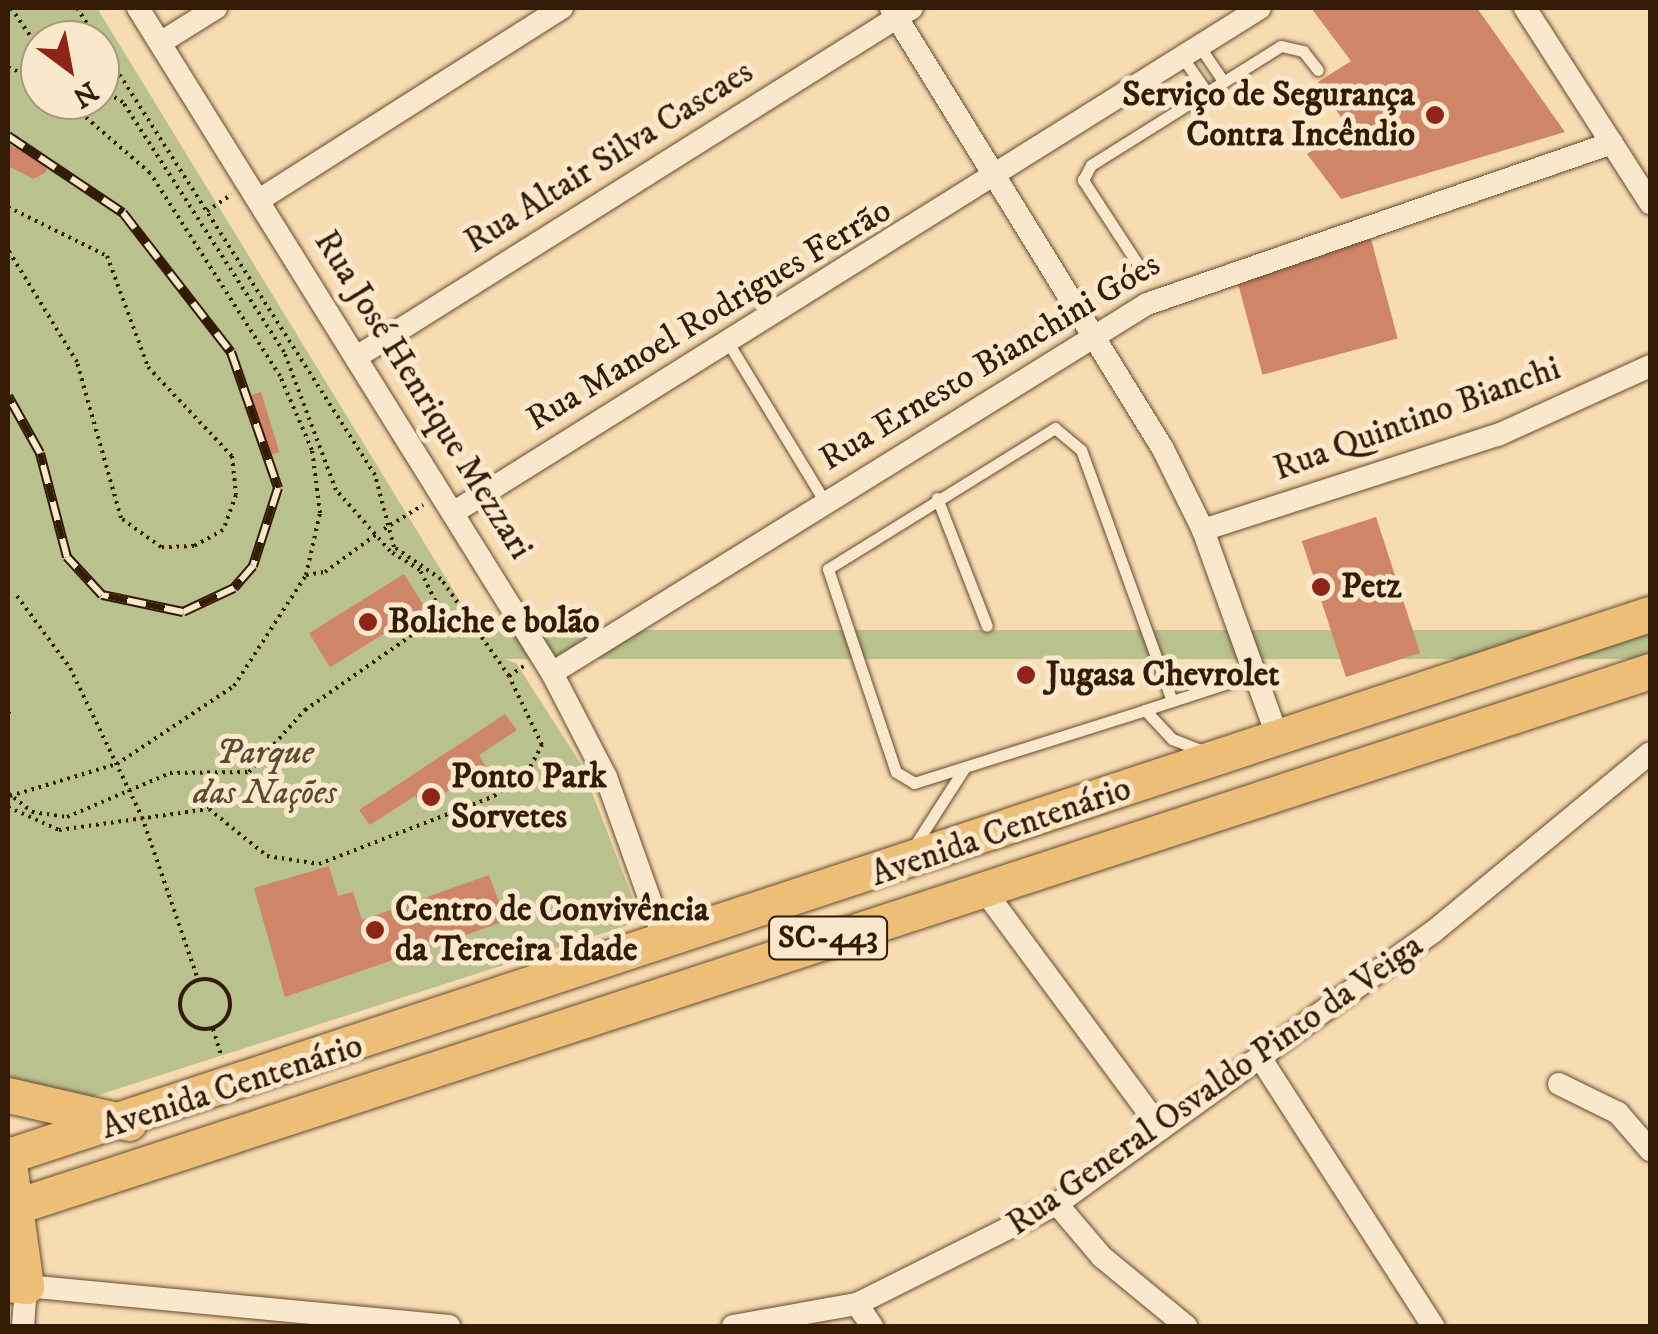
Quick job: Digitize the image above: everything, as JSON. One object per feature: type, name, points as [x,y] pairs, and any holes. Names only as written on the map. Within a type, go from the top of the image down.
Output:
[{"type":"main road","name":"Avenida Centenário","points":[[8,1155],[129,1123],[1650,614]]},
{"type":"main road","name":"Avenida Centenário","points":[[12,1208],[981,886],[1650,671]]},
{"type":"main road","points":[[8,1095],[129,1123]]},
{"type":"main road","points":[[8,1155],[16,1285]]},
{"type":"street","name":"Rua José Henrique Mezzari","points":[[138,8],[450,502],[552,674],[606,777],[666,946]]},
{"type":"street","points":[[160,43],[216,8]]},
{"type":"street","points":[[254,191],[562,8]]},
{"type":"street","points":[[999,178],[1260,8]]},
{"type":"street","points":[[1524,8],[1650,204]]},
{"type":"street","points":[[900,11],[1096,332],[1203,530],[1278,738]]},
{"type":"street","name":"Rua Altair Silva Cascaes","points":[[358,356],[900,11]]},
{"type":"street","name":"Rua Ernesto Bianchini Góes","points":[[552,674],[1096,332],[1203,279],[1612,143]]},
{"type":"street","name":"Rua Manoel Rodrigues Ferrão","points":[[450,502],[729,344],[999,178]]},
{"type":"street","name":"Rua Quintino Bianchi","points":[[1203,530],[1498,435],[1650,366]]},
{"type":"street","name":"Rua General Osvaldo Pinto da Veiga","points":[[734,1326],[858,1304],[1057,1204],[1260,1059],[1650,753]]},
{"type":"street","points":[[981,886],[1161,1129]]},
{"type":"street","points":[[1260,1059],[1433,1326]]},
{"type":"street","points":[[1558,1084],[1618,1113],[1650,1150]]},
{"type":"street","points":[[1057,1204],[1102,1257],[1186,1326]]},
{"type":"street","points":[[23,1326],[16,1285],[449,1326]]},
{"type":"street","points":[[182,1326],[186,1301]]},
{"type":"street","points":[[858,1304],[872,1326]]},
{"type":"lane","points":[[1139,266],[1085,172],[1281,46],[1303,51],[1318,70]]},
{"type":"lane","points":[[1192,52],[1223,80]]},
{"type":"lane","points":[[1192,52],[1206,92]]},
{"type":"lane","points":[[729,344],[826,502]]},
{"type":"lane","points":[[1172,701],[1068,434],[1040,432],[828,569],[896,772],[914,784],[965,767],[1145,710],[1255,674]]},
{"type":"lane","points":[[938,498],[987,626]]},
{"type":"lane","points":[[1145,710],[1172,740],[1221,757]]},
{"type":"lane","points":[[902,865],[965,767]]},
{"type":"path","points":[[8,806],[59,830],[208,808],[267,856],[319,864],[494,796],[527,773],[542,745],[536,722],[441,579],[394,547],[375,475],[120,76]]},
{"type":"path","points":[[8,795],[32,812],[66,817],[170,773],[249,772],[305,710],[438,622],[442,606],[420,570],[336,490],[284,352],[120,100]]},
{"type":"path","points":[[8,795],[116,764],[234,686],[306,575],[318,498],[312,450],[280,376],[150,173],[89,120]]},
{"type":"path","points":[[205,212],[254,191]]},
{"type":"path","points":[[8,207],[107,256],[148,368],[232,456],[236,495],[223,530],[194,546],[162,546],[122,518],[77,362],[8,250]]},
{"type":"path","points":[[306,575],[325,572],[386,528],[450,502]]},
{"type":"path","points":[[17,596],[70,668],[142,817],[198,980]]},
{"type":"path","points":[[8,712],[15,710]]},
{"type":"path","points":[[198,980],[215,981],[231,1001],[213,1029],[188,1023],[180,1008],[198,980]]},
{"type":"green space","name":"Parque das Nações","points":[[8,8],[97,8],[104,20],[20,20],[20,120],[120,120],[120,46],[493,655],[516,663],[581,764],[635,904],[629,925],[64,1106],[8,1089]]},
{"type":"green space","points":[[8,630],[1650,630],[1650,659],[8,659]]},
{"type":"building","points":[[1311,8],[1477,8],[1565,132],[1341,199],[1307,154],[1348,128],[1318,82],[1351,61]]},
{"type":"building","points":[[8,144],[49,164],[45,173],[33,179],[8,166]]},
{"type":"building","points":[[1371,239],[1398,338],[1262,375],[1236,275]]},
{"type":"building","points":[[261,392],[279,452],[264,457],[246,397]]},
{"type":"building","points":[[1376,517],[1420,653],[1346,677],[1302,541]]},
{"type":"building","name":"Boliche e bolão","points":[[404,574],[425,608],[330,667],[309,633]]},
{"type":"building","points":[[505,714],[517,730],[479,755],[486,767],[423,807],[415,796],[370,825],[359,810]]},
{"type":"building","name":"Centro de Convivência da Terceira Idade","points":[[329,866],[338,896],[353,892],[362,920],[489,875],[506,921],[285,997],[254,888]]},
{"type":"railway","points":[[8,136],[123,213],[231,352],[278,488],[253,566],[234,588],[183,612],[102,595],[67,557],[40,453],[8,396]]},
{"type":"place","name":"Serviço de Segurança Contra Incêndio","points":[[1435,115]]},
{"type":"place","name":"Petz","points":[[1321,587]]},
{"type":"place","name":"Boliche e bolão","points":[[368,622]]},
{"type":"place","name":"Jugasa Chevrolet","points":[[1026,675]]},
{"type":"place","name":"Ponto Park Sorvetes","points":[[431,797]]},
{"type":"place","name":"Centro de Convivência da Terceira Idade","points":[[375,930]]}]
